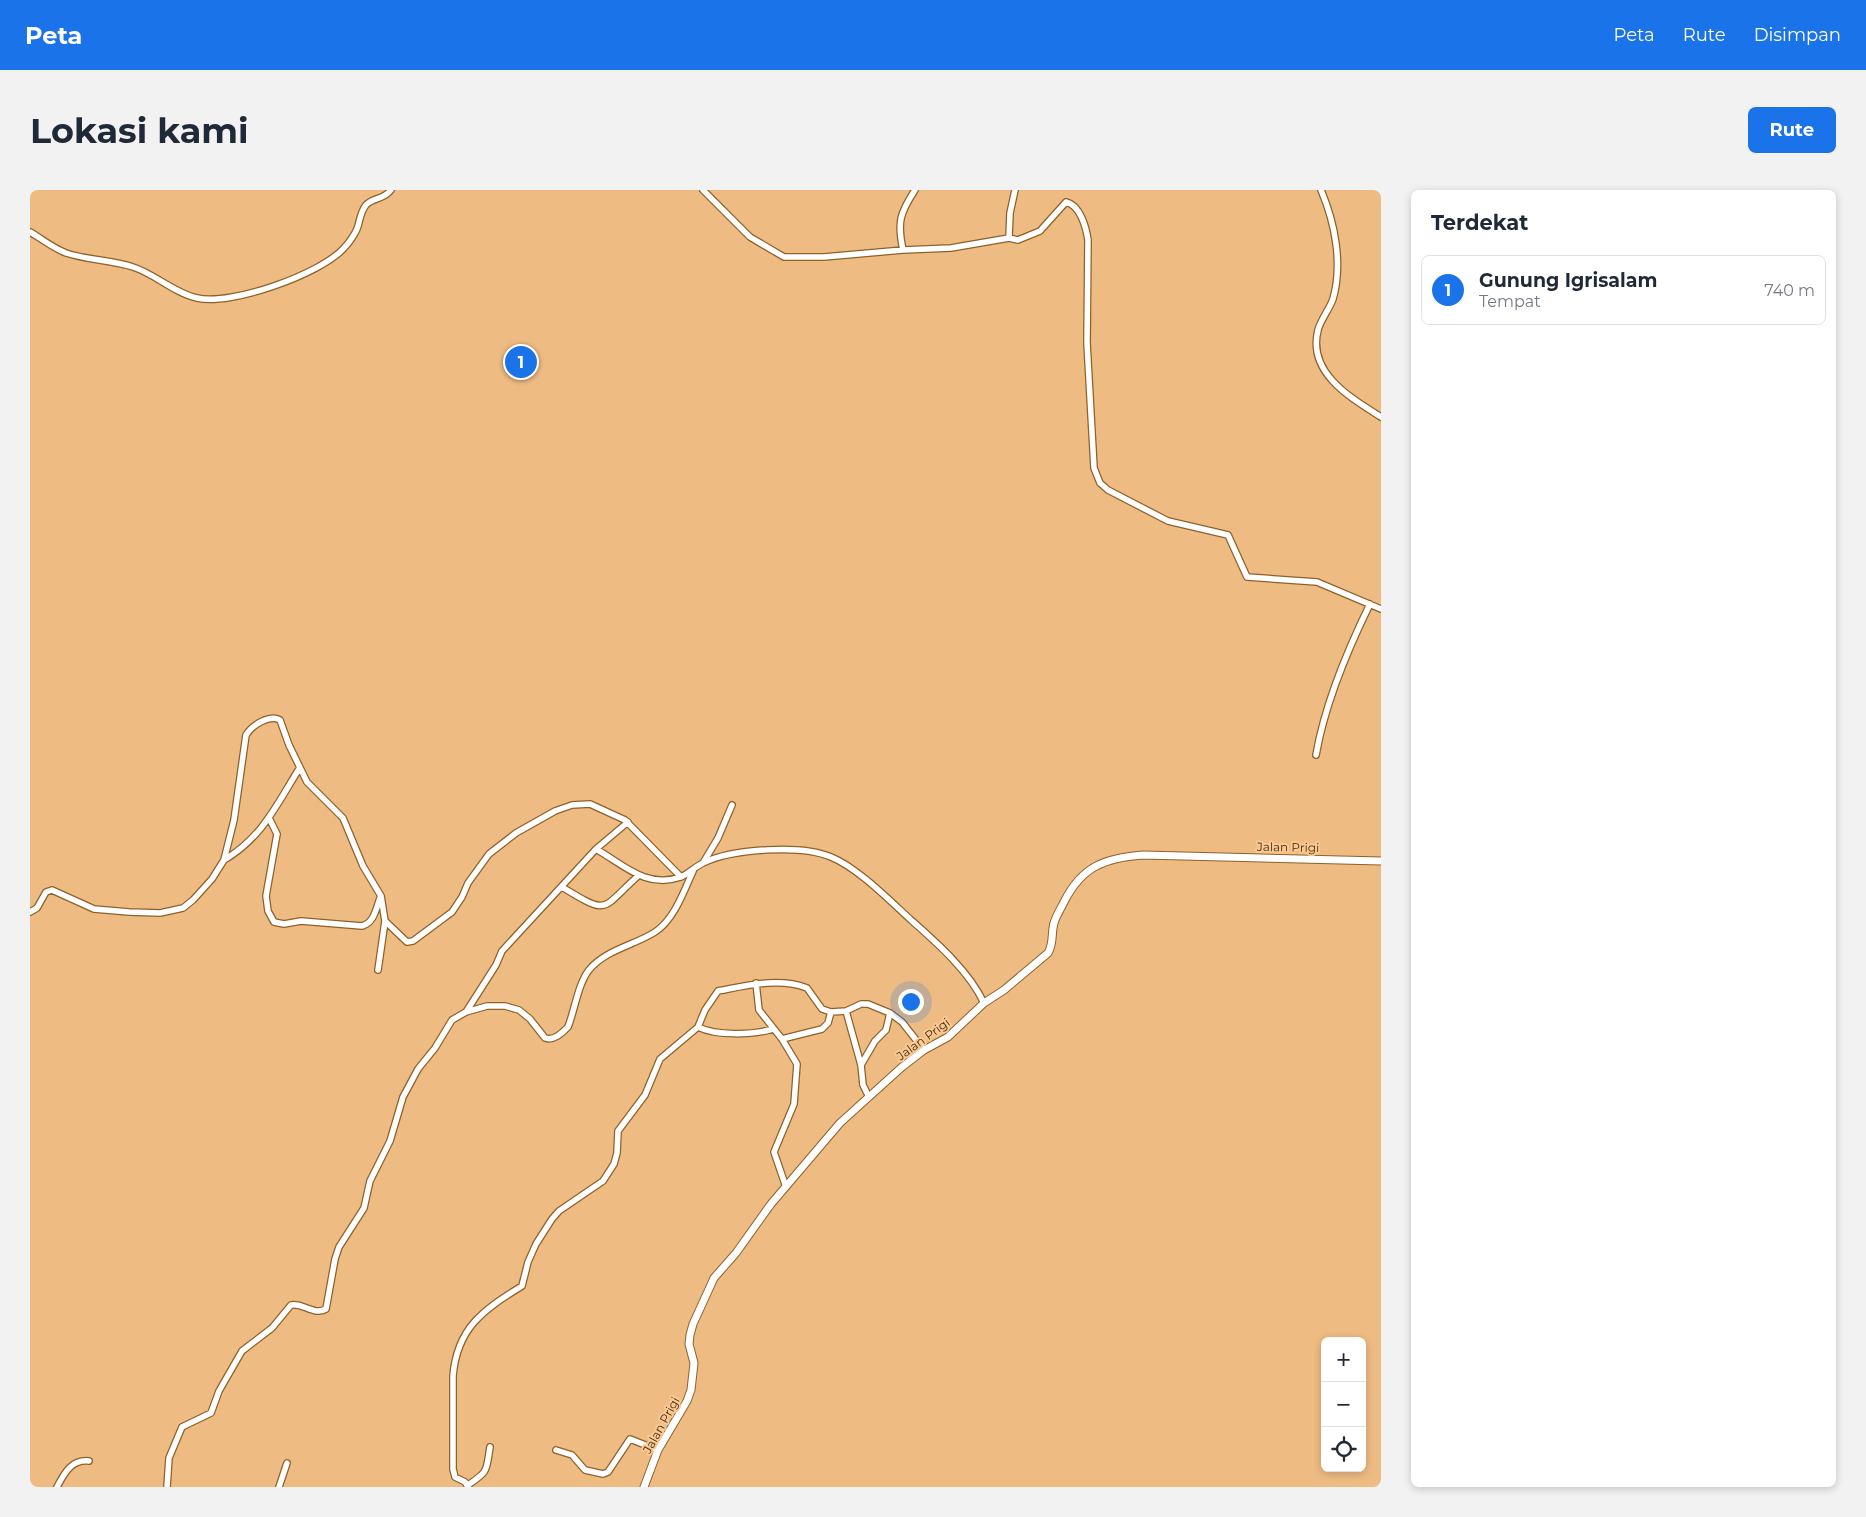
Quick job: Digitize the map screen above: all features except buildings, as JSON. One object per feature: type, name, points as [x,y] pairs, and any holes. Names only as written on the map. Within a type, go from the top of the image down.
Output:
[{"type":"street","points":[[30,232],[68,254],[112,261],[149,273],[189,296],[200,299],[241,295],[266,288],[325,264],[344,248],[357,228],[363,209],[368,203],[387,195],[391,190]]},
{"type":"street","points":[[703,190],[750,237],[784,257],[824,257],[951,248],[1009,238],[1018,240],[1040,231],[1066,202],[1071,204],[1085,225],[1088,240],[1087,342],[1094,468],[1100,483],[1108,490],[1168,521],[1228,536],[1247,577],[1318,582],[1381,609]]},
{"type":"street","points":[[903,250],[900,216],[915,190]]},
{"type":"street","points":[[1009,238],[1010,213],[1015,190]]},
{"type":"street","points":[[1321,190],[1332,220],[1336,245],[1336,274],[1332,302],[1318,331],[1318,358],[1331,380],[1356,401],[1381,417]]},
{"type":"street","points":[[1316,755],[1328,708],[1352,641],[1370,604]]},
{"type":"street","points":[[224,860],[234,820],[244,739],[247,732],[271,718],[278,719],[307,782],[343,818],[363,866],[381,896],[384,921],[378,970]]},
{"type":"street","points":[[30,912],[35,910],[46,892],[52,890],[94,909],[160,913],[183,908],[198,896],[224,860],[252,840],[269,818],[300,769]]},
{"type":"street","points":[[384,921],[407,942],[413,941],[452,912],[462,897],[468,883],[489,854],[516,833],[563,807],[590,804],[613,813],[628,822],[681,877]]},
{"type":"street","points":[[703,863],[718,838],[732,805]]},
{"type":"street","points":[[269,818],[277,834],[266,896],[268,911],[274,922],[278,924],[301,921],[362,926],[372,920],[381,896]]},
{"type":"street","points":[[466,1012],[496,965],[502,951],[596,849],[628,822]]},
{"type":"street","points":[[596,849],[623,864],[638,876],[661,882],[681,877],[703,863],[747,851],[769,850],[816,853],[830,856],[864,880],[924,931],[965,975],[984,1003]]},
{"type":"street","name":"Jalan Prigi","points":[[644,1487],[658,1450],[687,1402],[694,1369],[690,1335],[693,1324],[714,1278],[736,1253],[771,1204],[824,1140],[869,1097],[924,1050],[948,1037],[984,1003],[1004,990],[1048,953],[1052,946],[1054,923],[1070,890],[1082,875],[1097,865],[1119,857],[1174,855],[1381,861]]},
{"type":"street","points":[[167,1487],[169,1458],[182,1427],[211,1413],[219,1392],[242,1351],[272,1328],[291,1305],[300,1304],[318,1311],[326,1309],[334,1259],[339,1247],[364,1208],[370,1181],[390,1141],[403,1097],[418,1069],[435,1048],[442,1032],[452,1020],[466,1012],[487,1006],[505,1006],[519,1010],[530,1018],[545,1038],[554,1038],[568,1027],[585,977],[590,969],[616,952],[656,932],[682,895],[693,870]]},
{"type":"street","points":[[562,887],[592,905],[605,905],[621,894],[638,876]]},
{"type":"street","points":[[756,984],[759,1010],[782,1039],[798,1064],[794,1104],[774,1152],[786,1187]]},
{"type":"street","points":[[490,1447],[486,1471],[483,1476],[468,1486],[455,1477],[453,1469],[454,1369],[462,1338],[475,1320],[504,1296],[522,1286],[528,1262],[536,1244],[559,1211],[603,1181],[614,1164],[617,1153],[618,1131],[646,1095],[660,1059],[698,1027],[705,1010],[718,991],[756,984],[801,986],[807,988],[822,1009],[831,1012],[868,1004],[890,1013],[902,1022],[924,1050]]},
{"type":"street","points":[[846,1010],[861,1065],[863,1085],[869,1097]]},
{"type":"street","points":[[782,1039],[822,1029],[827,1026],[831,1012]]},
{"type":"street","points":[[861,1065],[875,1041],[886,1030],[890,1013]]},
{"type":"street","points":[[698,1027],[715,1034],[773,1029]]},
{"type":"street","points":[[556,1450],[572,1455],[585,1470],[599,1475],[608,1472],[630,1439],[658,1450]]},
{"type":"street","points":[[56,1487],[75,1462],[89,1461]]},
{"type":"street","points":[[279,1487],[287,1462]]},
{"type":"place","name":"Gunung Igrisalam","points":[[521,362]]}]
